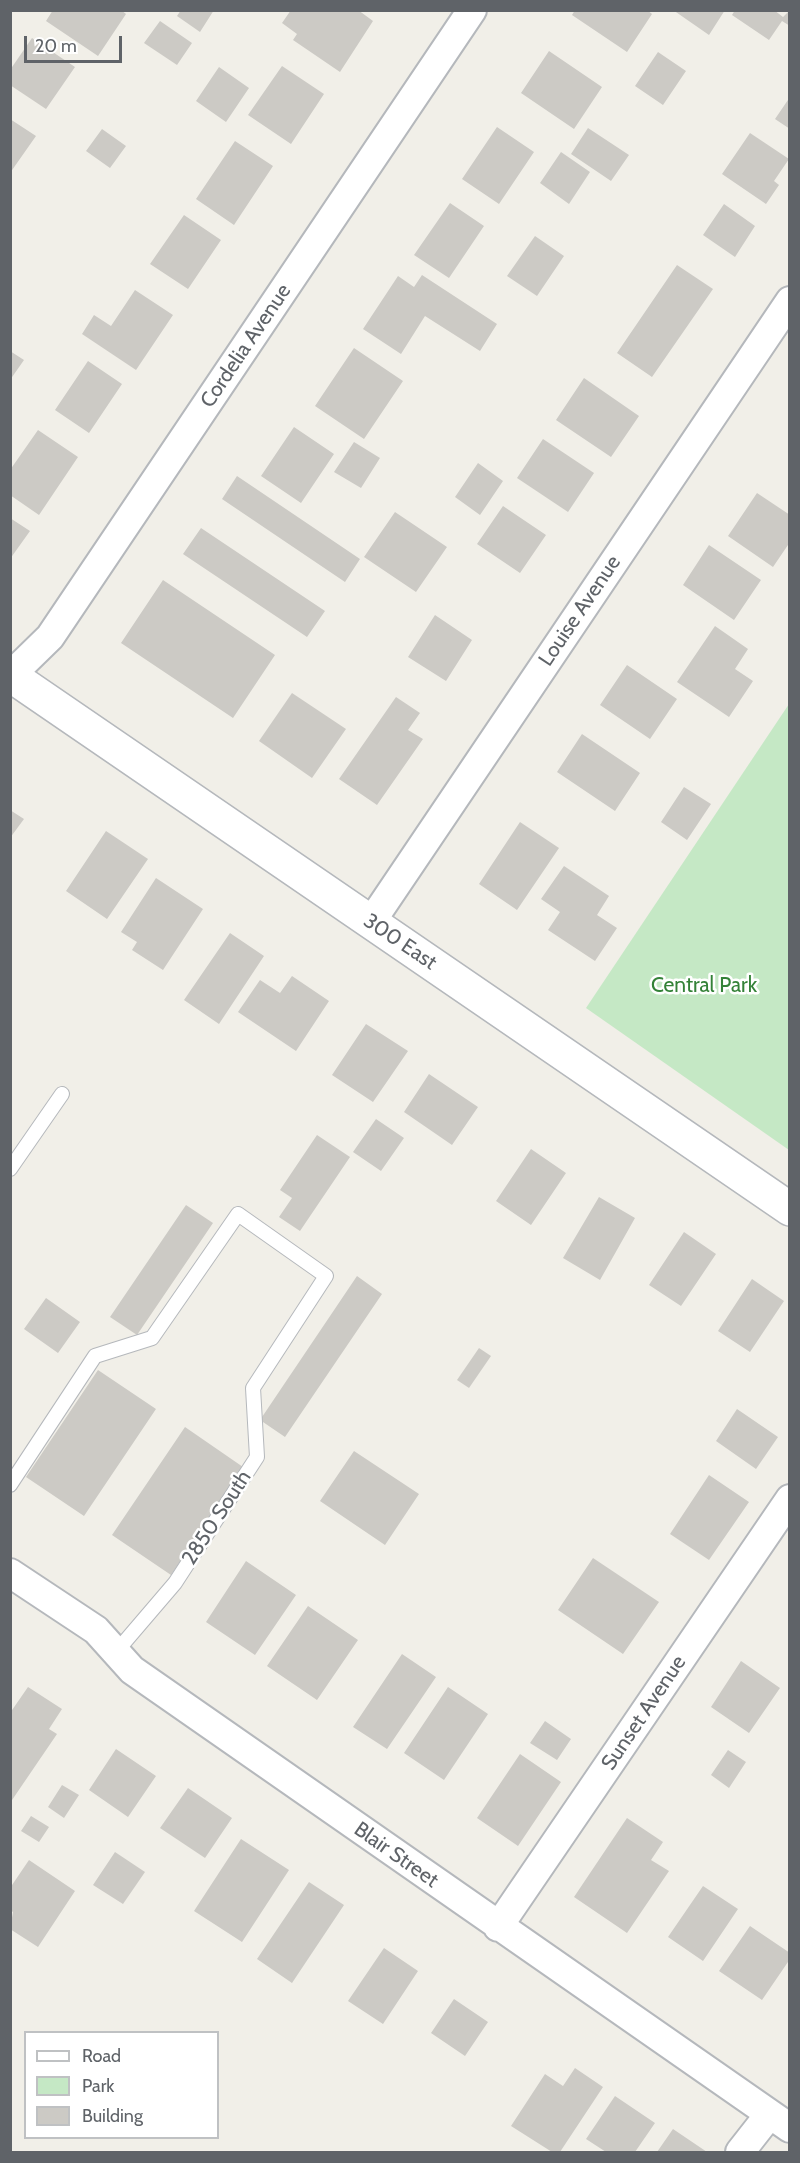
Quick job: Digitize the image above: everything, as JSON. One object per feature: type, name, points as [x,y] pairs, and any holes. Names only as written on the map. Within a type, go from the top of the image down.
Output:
[{"type":"street","name":"Cordelia Avenue","points":[[11,675],[50,637],[472,10]]},
{"type":"street","name":"Louise Avenue","points":[[371,922],[789,301]]},
{"type":"street","name":"300 East","points":[[11,675],[789,1209]]},
{"type":"street","name":"Sunset Avenue","points":[[498,1927],[789,1499]]},
{"type":"street","name":"Blair Street","points":[[10,1573],[96,1630],[132,1670],[779,2122]]},
{"type":"street","points":[[740,2152],[779,2122]]},
{"type":"lane","points":[[10,1169],[62,1094]]},
{"type":"lane","name":"2850 South","points":[[10,1485],[95,1356],[152,1338],[238,1214],[326,1276],[253,1388],[257,1457],[175,1583],[116,1652]]},
{"type":"green space","name":"Central Park","points":[[789,704],[790,1150],[586,1008]]},
{"type":"building","points":[[53,10],[121,10],[126,14],[98,56],[46,21]]},
{"type":"building","points":[[181,10],[214,10],[200,32],[177,16]]},
{"type":"building","points":[[291,10],[358,10],[373,21],[340,72],[293,40],[297,34],[282,23]]},
{"type":"building","points":[[575,10],[647,10],[652,14],[627,52],[572,15]]},
{"type":"building","points":[[673,10],[725,10],[709,35]]},
{"type":"building","points":[[735,10],[774,10],[783,17],[790,10],[790,26],[782,21],[769,40],[732,15]]},
{"type":"building","points":[[160,21],[192,43],[177,65],[144,43]]},
{"type":"building","points":[[32,38],[75,67],[46,109],[10,85],[10,70]]},
{"type":"building","points":[[549,51],[602,87],[574,129],[521,93]]},
{"type":"building","points":[[658,52],[686,71],[663,105],[635,86]]},
{"type":"building","points":[[282,66],[324,94],[291,144],[248,115]]},
{"type":"building","points":[[219,67],[249,88],[226,122],[196,101]]},
{"type":"building","points":[[790,97],[790,129],[775,119]]},
{"type":"building","points":[[10,119],[36,136],[10,173]]},
{"type":"building","points":[[497,127],[534,152],[499,204],[462,179]]},
{"type":"building","points":[[588,128],[629,155],[611,181],[571,154]]},
{"type":"building","points":[[102,129],[126,146],[110,168],[86,151]]},
{"type":"building","points":[[750,133],[789,159],[774,181],[779,185],[766,204],[722,174]]},
{"type":"building","points":[[235,141],[273,166],[234,225],[196,199]]},
{"type":"building","points":[[561,152],[590,172],[569,204],[540,183]]},
{"type":"building","points":[[450,203],[484,226],[449,278],[414,255]]},
{"type":"building","points":[[724,204],[755,226],[735,257],[703,235]]},
{"type":"building","points":[[184,215],[221,240],[188,289],[150,264]]},
{"type":"building","points":[[535,236],[564,256],[537,296],[507,276]]},
{"type":"building","points":[[677,265],[713,289],[652,377],[617,353]]},
{"type":"building","points":[[422,275],[497,324],[480,351],[425,316],[401,354],[363,329],[398,276],[414,287]]},
{"type":"building","points":[[135,290],[173,315],[136,370],[82,334],[94,315],[111,326]]},
{"type":"building","points":[[354,348],[403,381],[364,439],[315,406]]},
{"type":"building","points":[[10,351],[24,360],[10,380]]},
{"type":"building","points":[[88,361],[122,384],[89,433],[55,410]]},
{"type":"building","points":[[584,378],[639,416],[611,457],[556,420]]},
{"type":"building","points":[[294,427],[334,454],[301,503],[261,476]]},
{"type":"building","points":[[38,430],[78,457],[39,515],[10,495],[10,470]]},
{"type":"building","points":[[543,439],[594,473],[568,512],[517,478]]},
{"type":"building","points":[[354,442],[380,458],[361,488],[334,472]]},
{"type":"building","points":[[478,463],[503,481],[480,515],[455,497]]},
{"type":"building","points":[[237,476],[360,559],[345,582],[222,499]]},
{"type":"building","points":[[757,493],[790,515],[790,542],[773,567],[728,536]]},
{"type":"building","points":[[503,506],[546,535],[520,573],[477,544]]},
{"type":"building","points":[[395,512],[447,547],[416,592],[364,557]]},
{"type":"building","points":[[10,518],[30,531],[10,559]]},
{"type":"building","points":[[201,528],[325,611],[307,637],[183,554]]},
{"type":"building","points":[[709,545],[761,580],[734,620],[683,585]]},
{"type":"building","points":[[163,580],[275,655],[233,718],[121,643]]},
{"type":"building","points":[[435,615],[472,640],[446,681],[408,657]]},
{"type":"building","points":[[715,626],[748,649],[735,669],[753,681],[729,717],[677,682]]},
{"type":"building","points":[[627,665],[677,699],[650,739],[600,705]]},
{"type":"building","points":[[292,693],[346,729],[312,778],[259,741]]},
{"type":"building","points":[[396,697],[420,713],[408,730],[423,739],[377,805],[339,779]]},
{"type":"building","points":[[582,734],[640,773],[615,811],[557,772]]},
{"type":"building","points":[[684,787],[711,804],[687,840],[661,822]]},
{"type":"building","points":[[10,810],[24,819],[10,838]]},
{"type":"building","points":[[520,822],[559,848],[517,910],[479,884]]},
{"type":"building","points":[[106,831],[148,859],[107,919],[66,891]]},
{"type":"building","points":[[564,866],[609,896],[597,915],[617,928],[595,961],[548,930],[560,912],[541,899]]},
{"type":"building","points":[[156,878],[203,909],[163,970],[132,950],[137,942],[121,932]]},
{"type":"building","points":[[230,933],[264,956],[219,1024],[184,1000]]},
{"type":"building","points":[[292,976],[329,1001],[296,1051],[238,1012],[260,980],[280,993]]},
{"type":"building","points":[[366,1024],[408,1051],[373,1102],[332,1075]]},
{"type":"building","points":[[429,1074],[478,1107],[452,1145],[404,1112]]},
{"type":"building","points":[[376,1119],[404,1138],[381,1171],[353,1152]]},
{"type":"building","points":[[317,1135],[350,1157],[300,1231],[279,1217],[292,1198],[280,1190]]},
{"type":"building","points":[[531,1149],[566,1173],[531,1225],[496,1201]]},
{"type":"building","points":[[599,1197],[635,1218],[600,1280],[563,1258]]},
{"type":"building","points":[[186,1205],[213,1223],[137,1335],[110,1317]]},
{"type":"building","points":[[684,1232],[716,1254],[681,1306],[649,1285]]},
{"type":"building","points":[[357,1276],[382,1294],[285,1437],[260,1420]]},
{"type":"building","points":[[752,1279],[784,1301],[750,1352],[718,1331]]},
{"type":"building","points":[[46,1298],[80,1322],[58,1353],[24,1329]]},
{"type":"building","points":[[479,1348],[491,1356],[469,1388],[457,1380]]},
{"type":"building","points":[[98,1370],[156,1409],[84,1516],[26,1477]]},
{"type":"building","points":[[737,1409],[778,1437],[756,1469],[716,1441]]},
{"type":"building","points":[[185,1427],[243,1467],[171,1575],[112,1535]]},
{"type":"building","points":[[354,1451],[419,1494],[385,1545],[320,1501]]},
{"type":"building","points":[[709,1475],[749,1502],[709,1560],[670,1534]]},
{"type":"building","points":[[593,1558],[659,1602],[623,1654],[558,1610]]},
{"type":"building","points":[[246,1561],[296,1595],[255,1655],[206,1622]]},
{"type":"building","points":[[308,1606],[358,1640],[317,1700],[267,1666]]},
{"type":"building","points":[[402,1654],[436,1677],[387,1749],[353,1727]]},
{"type":"building","points":[[741,1661],[780,1688],[749,1733],[711,1707]]},
{"type":"building","points":[[28,1687],[62,1709],[49,1729],[57,1734],[10,1803],[10,1713]]},
{"type":"building","points":[[448,1687],[488,1714],[444,1780],[404,1753]]},
{"type":"building","points":[[545,1721],[571,1739],[557,1760],[530,1743]]},
{"type":"building","points":[[116,1749],[156,1776],[128,1817],[89,1790]]},
{"type":"building","points":[[728,1750],[746,1762],[729,1788],[711,1775]]},
{"type":"building","points":[[520,1754],[561,1782],[518,1846],[477,1818]]},
{"type":"building","points":[[62,1785],[79,1795],[64,1818],[48,1807]]},
{"type":"building","points":[[188,1788],[232,1818],[205,1858],[160,1828]]},
{"type":"building","points":[[31,1816],[49,1827],[39,1842],[21,1831]]},
{"type":"building","points":[[627,1818],[663,1842],[651,1860],[669,1871],[627,1933],[574,1897]]},
{"type":"building","points":[[241,1839],[289,1870],[242,1942],[194,1911]]},
{"type":"building","points":[[115,1852],[145,1872],[123,1904],[93,1885]]},
{"type":"building","points":[[29,1860],[75,1891],[38,1947],[10,1929],[13,1912],[10,1910],[10,1888]]},
{"type":"building","points":[[309,1882],[344,1905],[292,1983],[257,1959]]},
{"type":"building","points":[[703,1886],[738,1909],[703,1961],[668,1937]]},
{"type":"building","points":[[750,1926],[790,1953],[790,1959],[762,2000],[719,1971]]},
{"type":"building","points":[[384,1948],[418,1971],[383,2024],[348,2001]]},
{"type":"building","points":[[454,1999],[488,2022],[465,2056],[431,2033]]},
{"type":"building","points":[[575,2068],[603,2087],[560,2152],[552,2152],[511,2126],[545,2074],[563,2086]]},
{"type":"building","points":[[615,2096],[655,2123],[635,2152],[606,2152],[586,2139]]},
{"type":"building","points":[[673,2129],[707,2152],[657,2152]]}]
